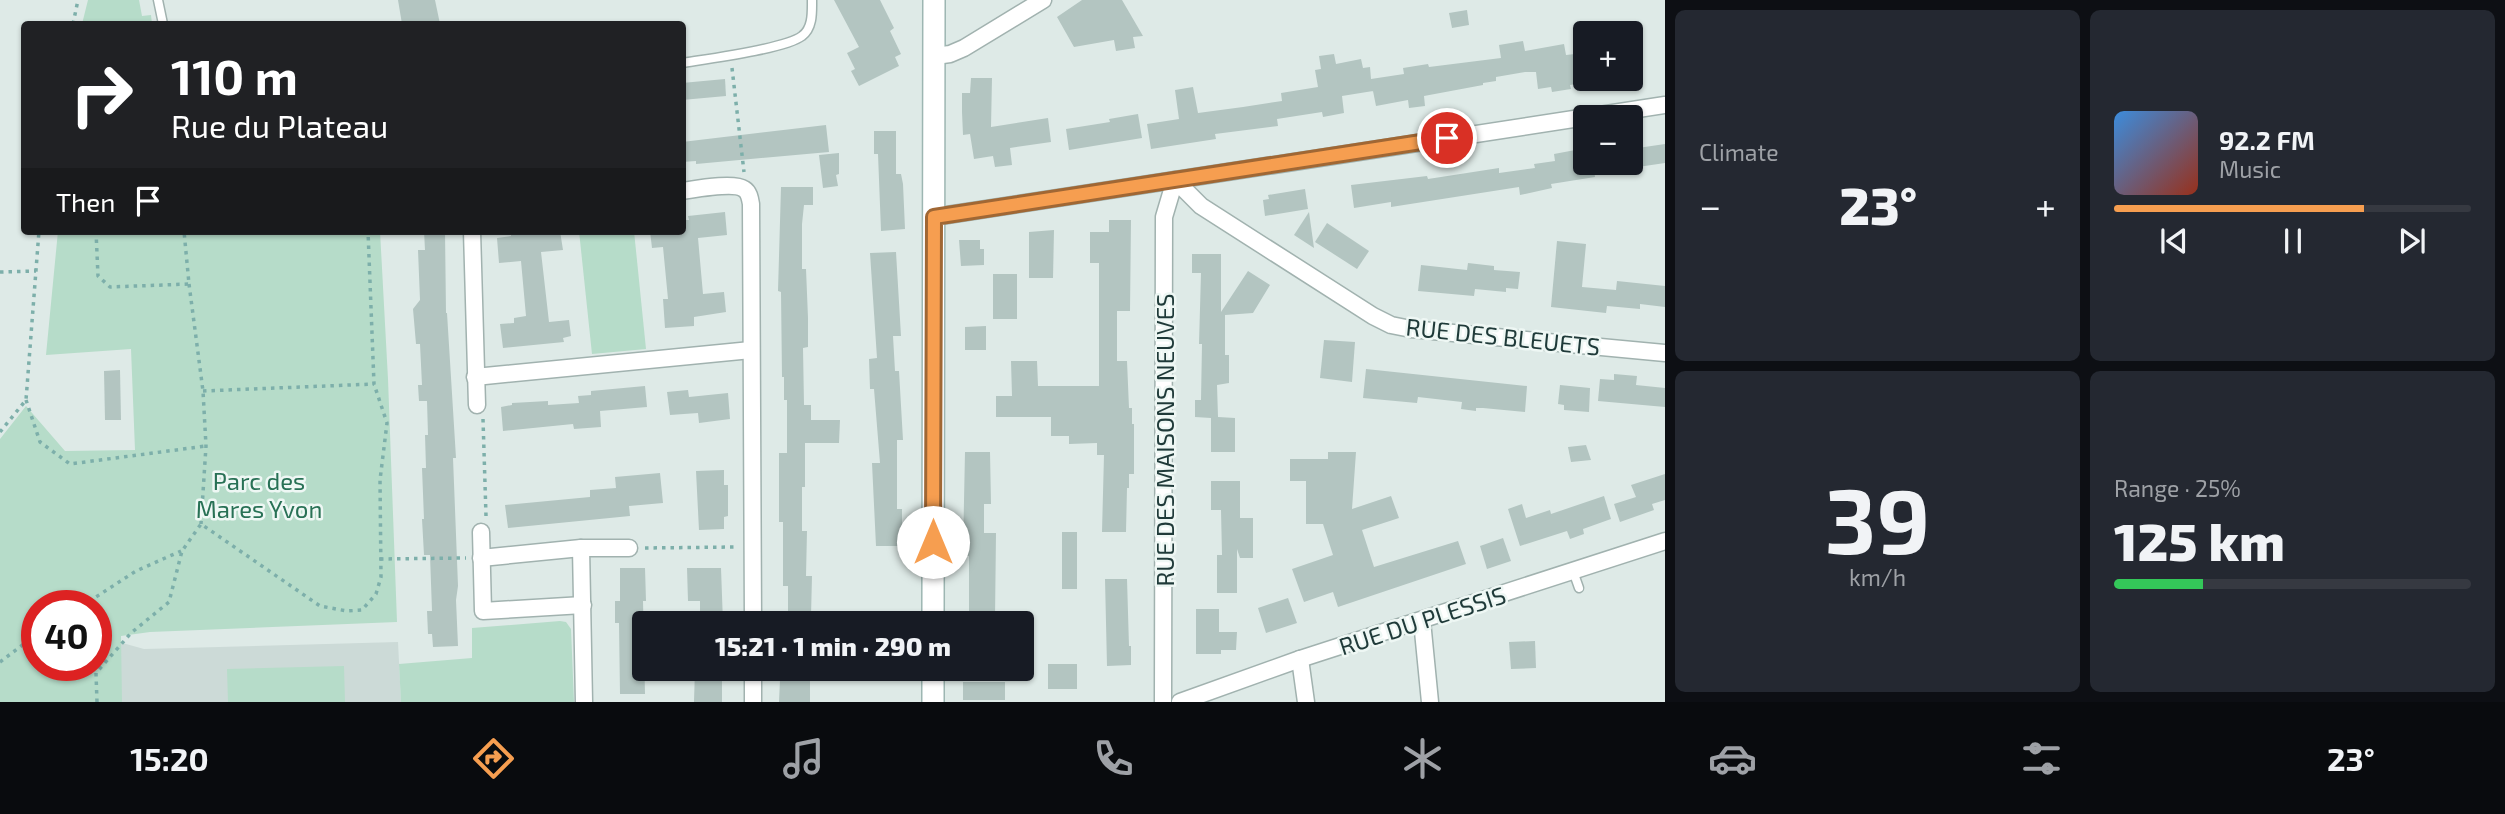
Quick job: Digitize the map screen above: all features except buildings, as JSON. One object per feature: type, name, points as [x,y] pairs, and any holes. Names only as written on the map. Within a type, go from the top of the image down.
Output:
[{"type":"street","points":[[933,611],[934,0]]},
{"type":"street","points":[[934,56],[950,54],[964,48],[1043,0]]},
{"type":"street","points":[[934,217],[1665,104]]},
{"type":"street","name":"RUE DES BLEUETS","points":[[1175,180],[1201,206],[1391,325],[1665,353]]},
{"type":"street","name":"RUE DES MAISONS NEUVES","points":[[1163,702],[1164,217],[1175,180]]},
{"type":"street","points":[[686,191],[734,186],[743,188],[750,195],[752,611]]},
{"type":"street","points":[[472,235],[477,405]]},
{"type":"street","points":[[475,377],[751,350]]},
{"type":"street","points":[[481,532],[483,611],[583,605]]},
{"type":"street","name":"RUE DU PLESSIS","points":[[1180,702],[1300,659],[1665,541]]},
{"type":"street","points":[[481,558],[581,548],[629,548]]},
{"type":"street","points":[[581,548],[584,702]]},
{"type":"street","points":[[1422,621],[1430,702]]},
{"type":"street","points":[[1300,659],[1306,702]]},
{"type":"street","points":[[753,681],[753,702]]},
{"type":"street","points":[[933,681],[933,702]]},
{"type":"lane","points":[[158,0],[162,21]]},
{"type":"lane","points":[[686,62],[787,43],[804,35],[812,19],[812,0]]},
{"type":"lane","points":[[1573,571],[1579,588]]},
{"type":"path","points":[[74,21],[78,0]]},
{"type":"path","points":[[730,54],[744,163],[743,188]]},
{"type":"path","points":[[39,235],[26,400],[40,442],[70,464],[206,446]]},
{"type":"path","points":[[96,235],[98,275],[110,287],[189,284]]},
{"type":"path","points":[[97,702],[96,673],[131,633],[169,602],[182,551],[201,524],[206,446],[203,391],[184,235]]},
{"type":"path","points":[[201,524],[320,606],[347,611],[362,610],[376,594],[381,577],[380,481],[387,423],[374,384],[368,235]]},
{"type":"path","points":[[0,272],[36,271]]},
{"type":"path","points":[[203,391],[374,384]]},
{"type":"path","points":[[0,432],[26,400]]},
{"type":"path","points":[[477,405],[483,413],[485,466],[486,519],[481,532]]},
{"type":"path","points":[[629,548],[752,547]]},
{"type":"path","points":[[107,590],[136,571],[182,551]]},
{"type":"path","points":[[380,559],[481,558]]},
{"type":"path","points":[[0,662],[21,646]]},
{"type":"shaded area","points":[[112,640],[144,649],[398,642],[401,702],[111,702]]},
{"type":"green space","points":[[88,0],[139,0],[142,16],[151,15],[152,21],[83,21]]},
{"type":"green space","name":"Parc des Mares Yvon","points":[[58,235],[380,235],[397,622],[150,632],[121,636],[122,702],[0,702],[0,439],[26,406],[65,451],[135,450],[131,349],[46,355]]},
{"type":"green space","points":[[579,235],[634,235],[646,349],[592,354]]},
{"type":"green space","points":[[566,622],[571,629],[574,702],[401,702],[399,664],[472,658],[472,628]]},
{"type":"green space","points":[[344,666],[345,702],[228,702],[227,669]]},
{"type":"route","points":[[933,542],[934,217],[1447,138]]}]
